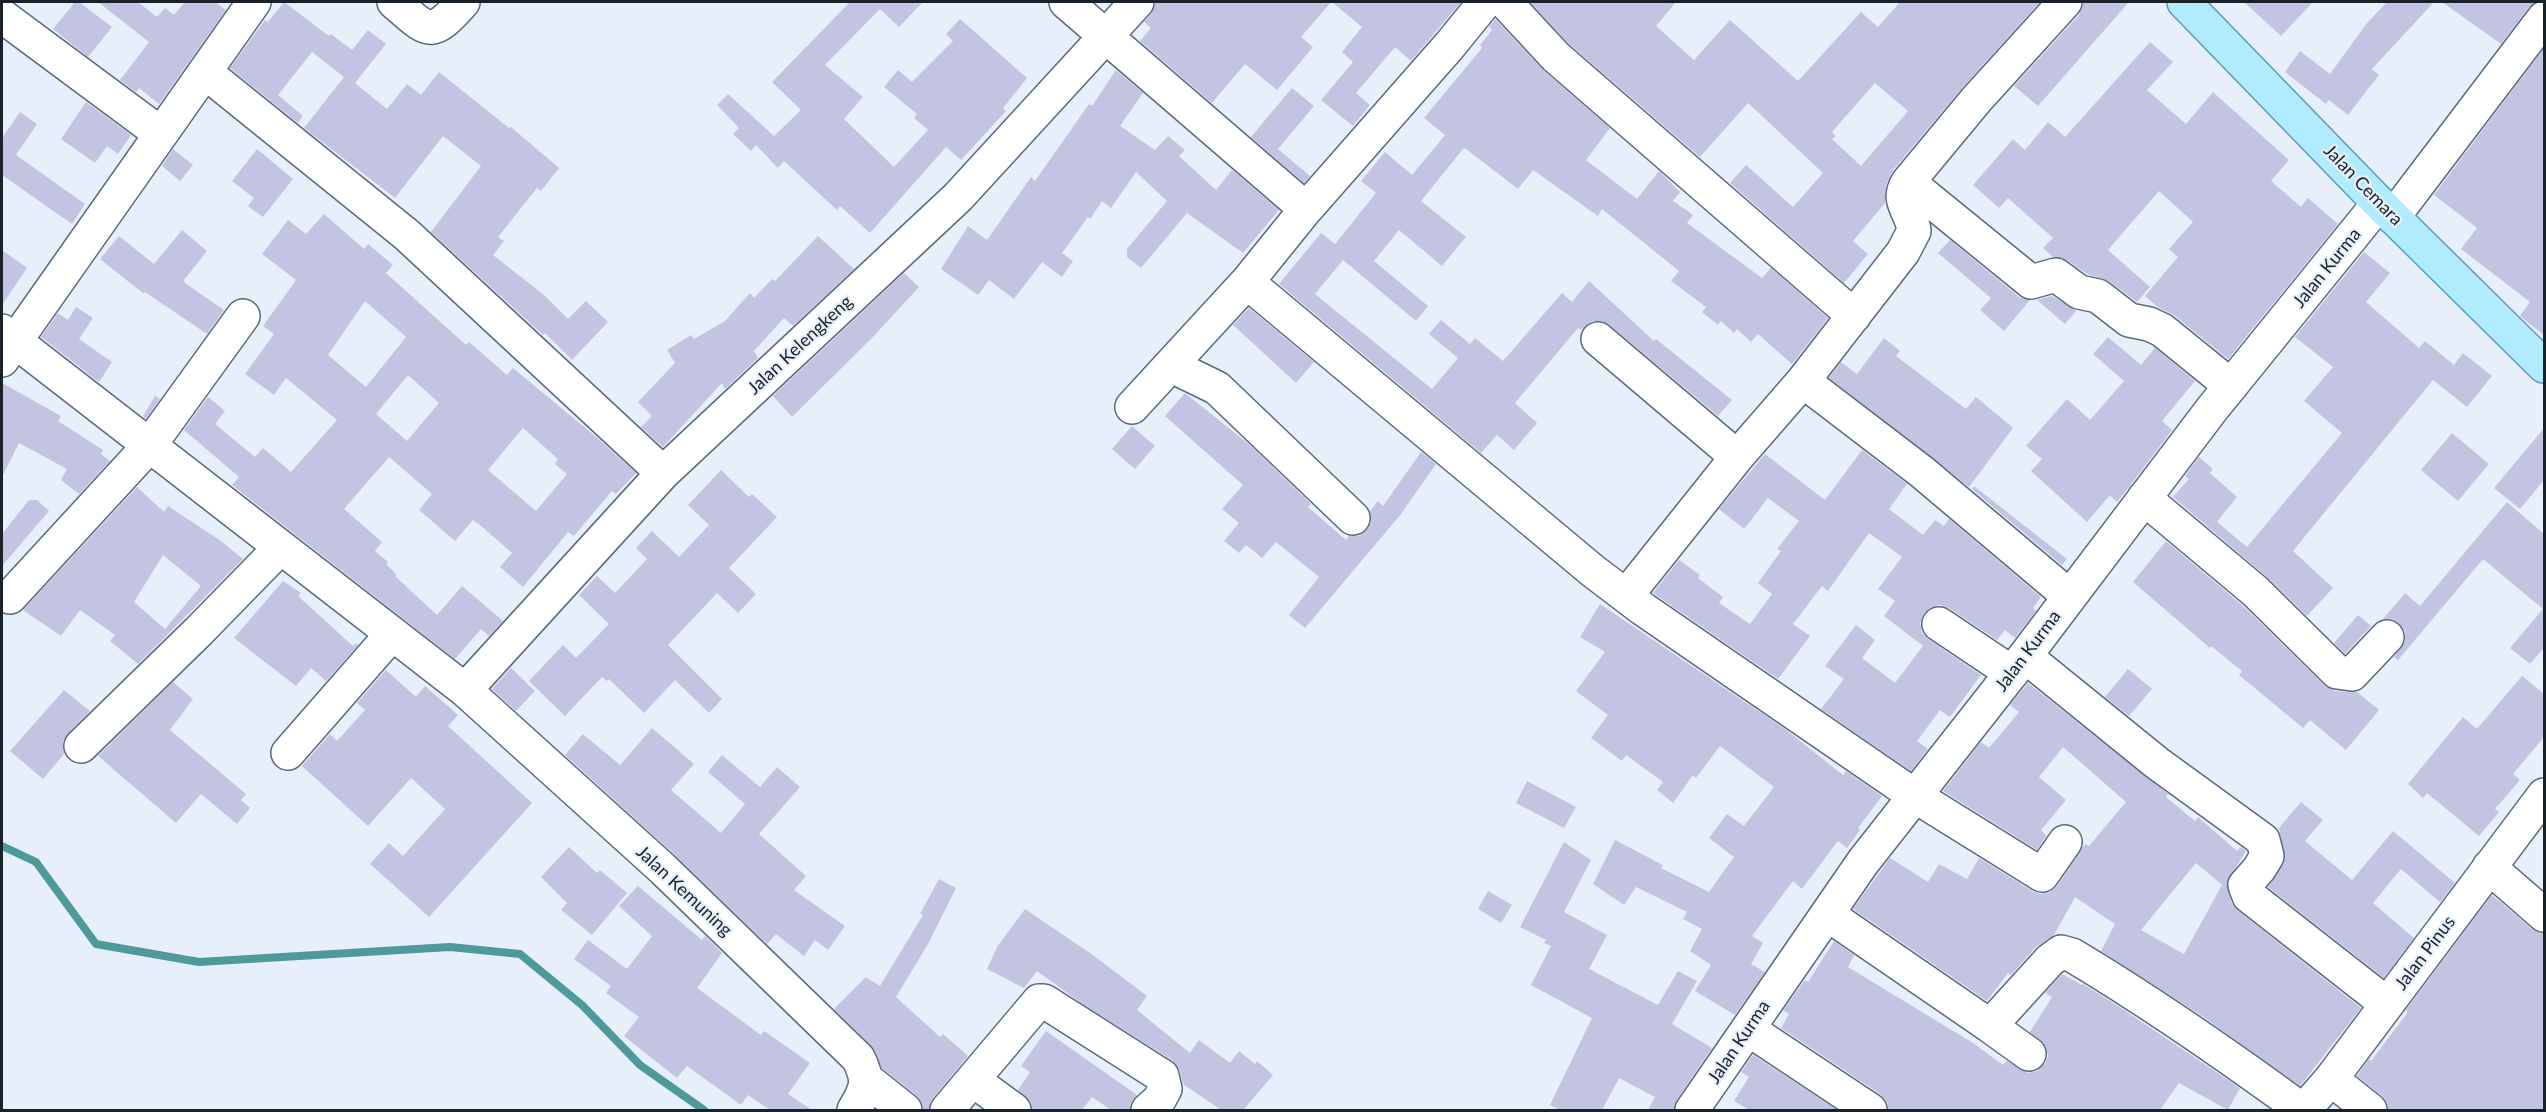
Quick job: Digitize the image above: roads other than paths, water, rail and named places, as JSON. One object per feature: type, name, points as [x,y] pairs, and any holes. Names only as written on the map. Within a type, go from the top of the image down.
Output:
[{"type":"main road","name":"Jalan Cemara","points":[[2184,2],[2386,210],[2544,366]]},
{"type":"street","points":[[6,344],[161,134],[254,2]]},
{"type":"street","points":[[394,2],[422,26],[435,28],[445,22],[463,2]]},
{"type":"street","points":[[1066,2],[1306,209]]},
{"type":"street","name":"Jalan Kelengkeng","points":[[465,690],[663,473],[958,197],[1137,2]]},
{"type":"street","points":[[1132,407],[1247,282],[1306,209],[1485,2]]},
{"type":"street","points":[[1505,2],[1556,57],[1854,316]]},
{"type":"street","points":[[1626,596],[1737,457],[1803,381],[1912,237],[1913,223],[1902,194],[1908,182],[1976,100],[2065,2]]},
{"type":"street","points":[[2,16],[161,134]]},
{"type":"street","name":"Jalan Kurma","points":[[1692,1110],[1827,914],[1915,796],[2231,386],[2386,210],[2544,18]]},
{"type":"street","points":[[205,72],[407,236],[663,473]]},
{"type":"street","points":[[1908,182],[2031,282],[2056,275],[2079,292],[2098,296],[2129,320],[2149,324],[2162,330],[2231,386]]},
{"type":"street","points":[[1247,282],[1593,571],[1915,796],[2042,875],[2065,842]]},
{"type":"street","points":[[10,597],[149,446],[243,316]]},
{"type":"street","points":[[1598,339],[1737,457]]},
{"type":"street","name":"Jalan Kemuning","points":[[6,344],[149,446],[465,690],[663,869],[858,1058],[866,1079]]},
{"type":"street","points":[[1172,366],[1217,388],[1353,518]]},
{"type":"street","points":[[1803,381],[1922,472],[2069,596]]},
{"type":"street","points":[[2144,498],[2255,591],[2337,672],[2352,674],[2387,637]]},
{"type":"street","points":[[81,746],[280,548]]},
{"type":"street","points":[[1939,624],[2019,664],[2263,840],[2267,856],[2245,885],[2249,896],[2387,1004]]},
{"type":"street","points":[[288,753],[392,634]]},
{"type":"street","name":"Jalan Pinus","points":[[2303,1110],[2331,1079],[2544,795]]},
{"type":"street","points":[[2489,867],[2544,915]]},
{"type":"street","points":[[1827,914],[2029,1054]]},
{"type":"street","points":[[1990,1026],[2050,960],[2061,952],[2072,955],[2133,991],[2208,1041],[2303,1110]]},
{"type":"street","points":[[947,1110],[1039,1001],[1044,1001],[1162,1076],[1165,1089],[1148,1110]]},
{"type":"street","points":[[1748,1029],[1870,1110]]},
{"type":"street","points":[[854,1110],[866,1088],[866,1079]]},
{"type":"street","points":[[866,1079],[905,1110]]},
{"type":"street","points":[[2331,1079],[2370,1110]]},
{"type":"street","points":[[974,1080],[1014,1110]]},
{"type":"waterway","points":[[2,846],[36,862],[96,944],[199,962],[450,947],[520,954],[582,1005],[640,1065],[704,1110]]}]
